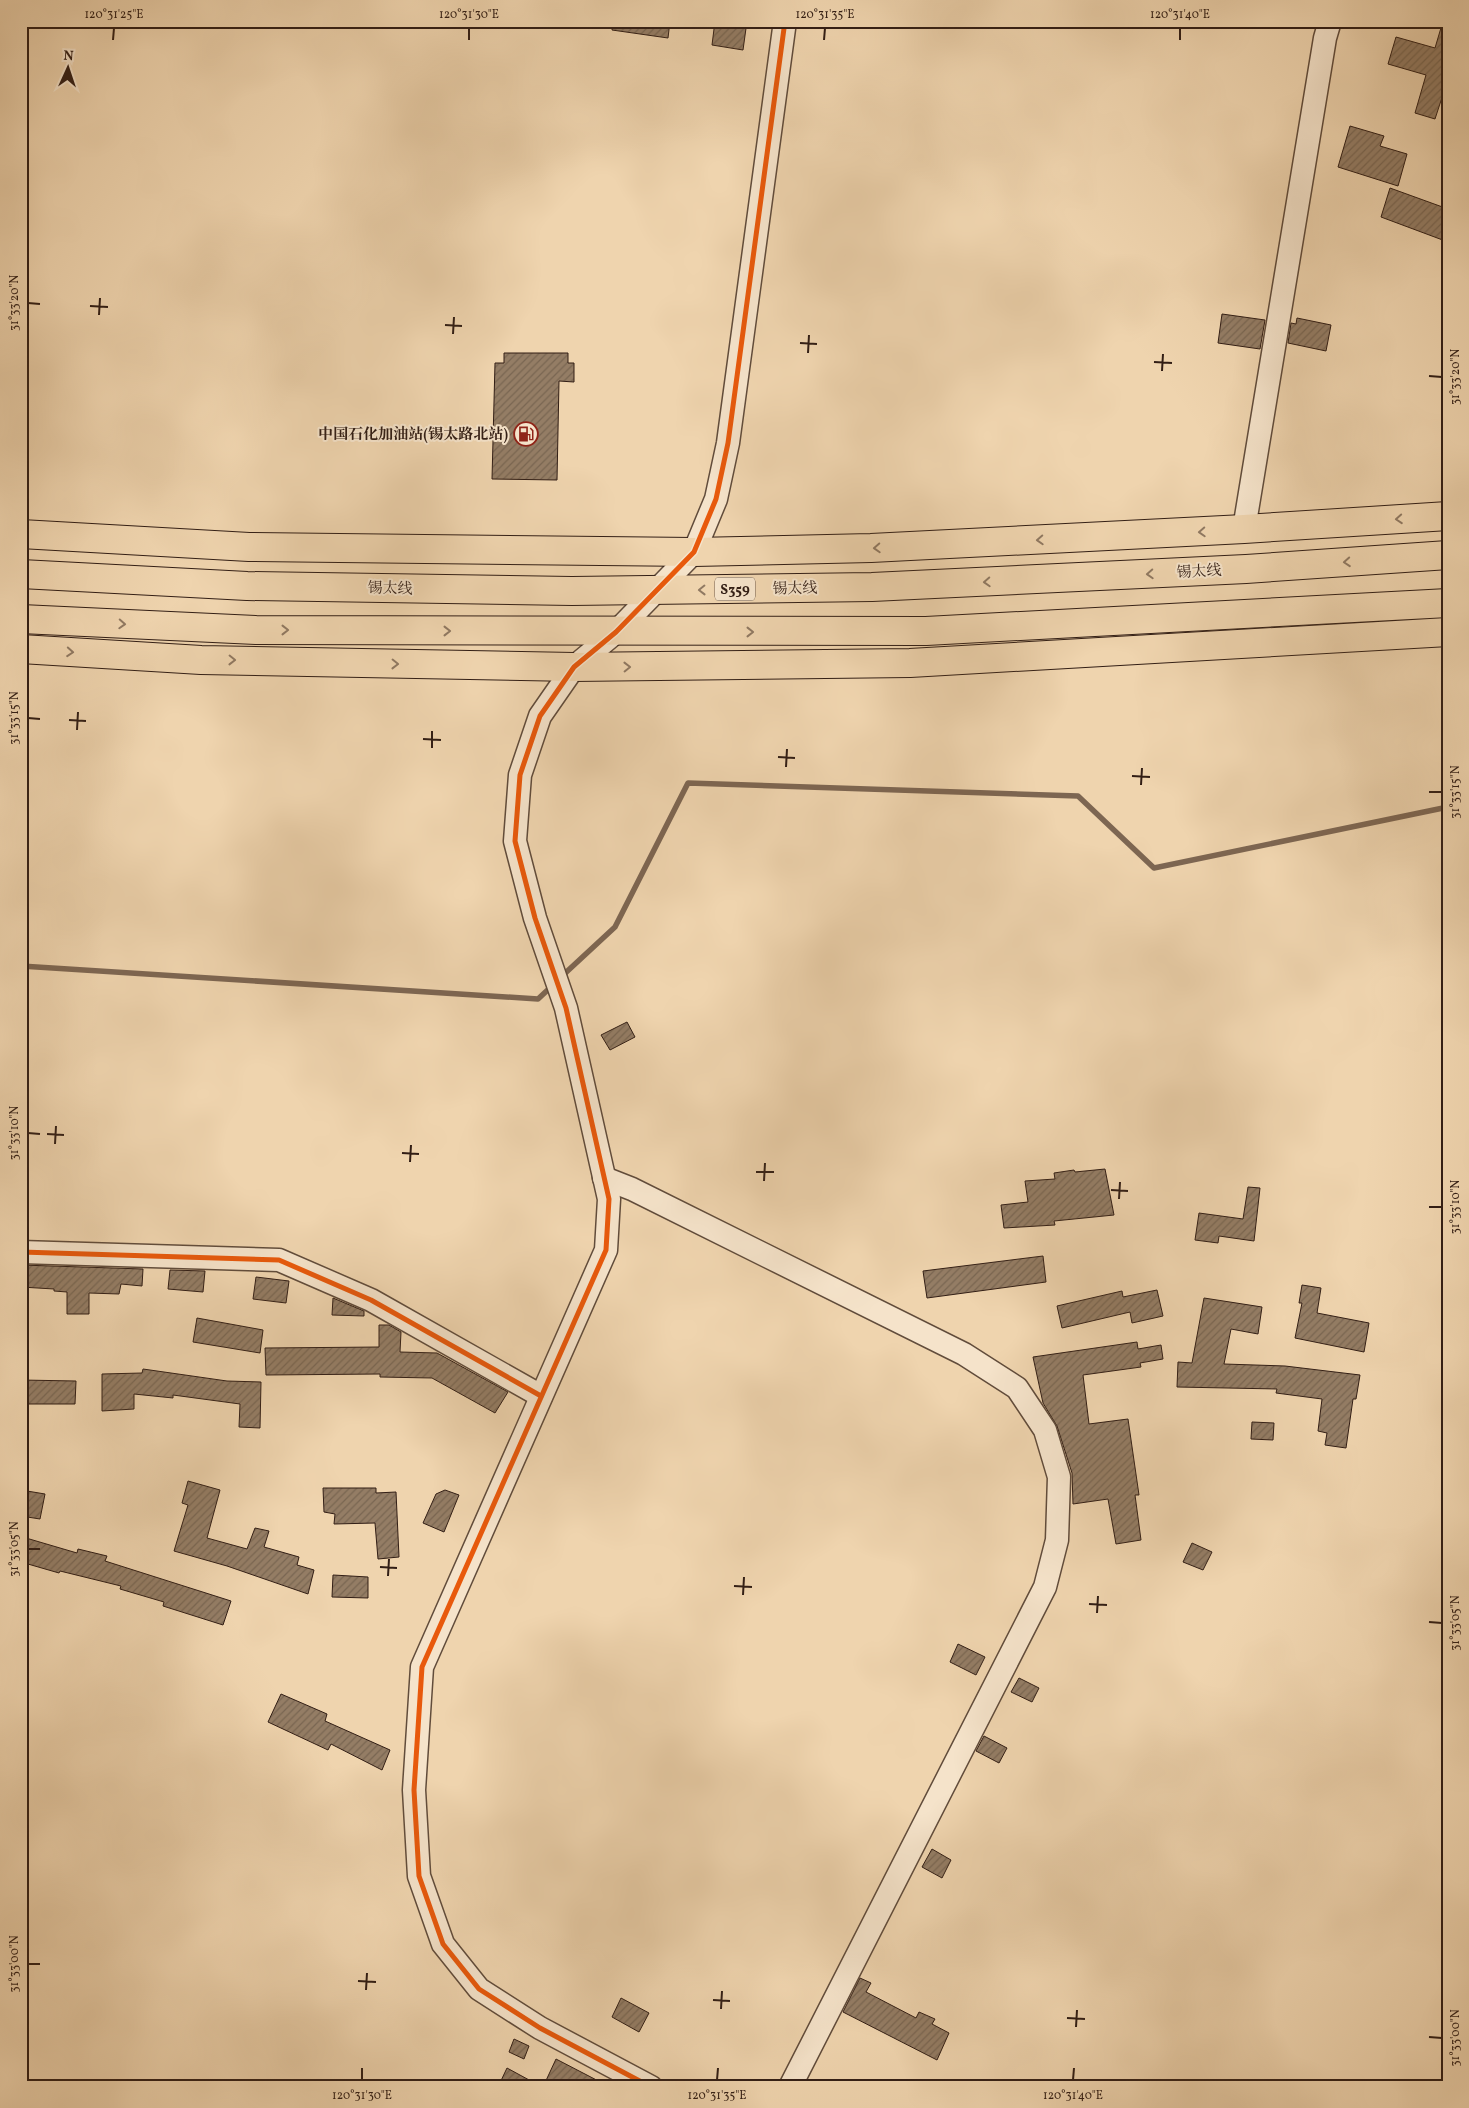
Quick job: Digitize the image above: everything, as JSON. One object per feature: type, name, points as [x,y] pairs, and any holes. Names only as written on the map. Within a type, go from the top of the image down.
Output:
[{"type":"main road","points":[[21,534],[249,547],[694,552],[871,548],[1244,530],[1448,516]]},
{"type":"main road","name":"锡太线","points":[[21,574],[247,586],[572,591],[872,588],[1246,569],[1448,555]]},
{"type":"main road","points":[[21,619],[256,630],[926,631],[1448,603]]},
{"type":"main road","points":[[21,649],[201,660],[574,668],[910,663],[1448,632]]},
{"type":"street","points":[[651,2087],[540,2028],[479,1989],[443,1944],[419,1876],[414,1790],[422,1667],[606,1250],[609,1199],[566,1008],[535,918],[515,841],[520,775],[540,716],[574,668],[616,632],[694,552],[716,498],[728,443],[785,21]]},
{"type":"street","points":[[1244,530],[1325,38],[1330,21]]},
{"type":"street","points":[[604,1178],[632,1189],[964,1354],[1017,1388],[1045,1430],[1059,1477],[1057,1540],[1045,1587],[790,2087]]},
{"type":"street","points":[[21,1252],[278,1260],[371,1300],[541,1396]]},
{"type":"building","points":[[613,21],[670,21],[668,38],[612,30]]},
{"type":"building","points":[[715,21],[747,21],[743,50],[712,45]]},
{"type":"building","points":[[1443,21],[1448,21],[1448,79],[1435,119],[1415,113],[1426,75],[1388,64],[1396,37],[1435,48]]},
{"type":"building","points":[[1350,126],[1384,136],[1380,146],[1407,154],[1398,186],[1338,167]]},
{"type":"building","points":[[1390,188],[1448,209],[1448,242],[1381,217]]},
{"type":"building","points":[[1222,314],[1265,320],[1260,349],[1218,343]]},
{"type":"building","points":[[1297,318],[1331,325],[1326,351],[1288,343],[1291,323],[1296,324]]},
{"type":"building","name":"中国石化加油站(锡太路北站)","points":[[504,353],[568,353],[568,363],[574,363],[574,382],[559,381],[557,480],[492,479],[495,363],[504,363]]},
{"type":"building","points":[[627,1022],[635,1037],[610,1050],[601,1035]]},
{"type":"building","points":[[1105,1169],[1114,1215],[1054,1221],[1055,1225],[1004,1228],[1001,1205],[1028,1202],[1025,1181],[1055,1179],[1054,1173],[1074,1170],[1075,1172]]},
{"type":"building","points":[[1248,1187],[1260,1188],[1254,1241],[1219,1236],[1218,1243],[1195,1240],[1199,1213],[1243,1219]]},
{"type":"building","points":[[1043,1256],[1046,1282],[927,1298],[923,1271]]},
{"type":"building","points":[[21,1265],[143,1269],[142,1286],[121,1284],[119,1294],[89,1293],[89,1314],[67,1314],[67,1292],[54,1291],[54,1289],[21,1287]]},
{"type":"building","points":[[170,1270],[205,1271],[203,1292],[168,1289]]},
{"type":"building","points":[[256,1277],[289,1281],[286,1303],[253,1299]]},
{"type":"building","points":[[1302,1285],[1321,1288],[1317,1313],[1369,1323],[1364,1352],[1295,1338],[1302,1303],[1299,1303]]},
{"type":"building","points":[[1157,1290],[1163,1316],[1132,1323],[1130,1312],[1062,1328],[1057,1306],[1122,1291],[1123,1297]]},
{"type":"building","points":[[333,1298],[364,1311],[364,1316],[332,1315]]},
{"type":"building","points":[[1204,1298],[1262,1307],[1258,1334],[1231,1329],[1224,1364],[1285,1366],[1360,1375],[1356,1399],[1353,1399],[1346,1448],[1325,1445],[1327,1433],[1318,1431],[1322,1399],[1276,1393],[1277,1389],[1177,1387],[1178,1362],[1192,1363]]},
{"type":"building","points":[[197,1318],[263,1330],[260,1353],[193,1342]]},
{"type":"building","points":[[379,1325],[389,1325],[401,1332],[400,1352],[437,1353],[508,1392],[495,1413],[432,1378],[380,1377],[380,1374],[266,1375],[265,1348],[379,1347]]},
{"type":"building","points":[[1137,1342],[1138,1349],[1161,1345],[1163,1359],[1140,1363],[1141,1367],[1083,1375],[1089,1424],[1128,1419],[1139,1495],[1135,1495],[1141,1540],[1116,1544],[1108,1499],[1073,1504],[1072,1473],[1057,1426],[1043,1403],[1033,1357]]},
{"type":"building","points":[[143,1369],[227,1381],[261,1382],[260,1428],[239,1427],[240,1404],[173,1395],[173,1398],[134,1394],[134,1409],[102,1411],[102,1374],[142,1373]]},
{"type":"building","points":[[21,1380],[76,1381],[75,1404],[21,1404]]},
{"type":"building","points":[[1252,1422],[1274,1423],[1273,1440],[1251,1439]]},
{"type":"building","points":[[188,1481],[220,1490],[207,1538],[247,1549],[255,1528],[269,1531],[264,1547],[299,1557],[297,1565],[314,1570],[308,1594],[227,1566],[174,1551],[188,1505],[182,1503]]},
{"type":"building","points":[[323,1488],[376,1488],[376,1493],[396,1492],[399,1557],[378,1559],[375,1523],[334,1524],[335,1514],[324,1512]]},
{"type":"building","points":[[21,1490],[45,1494],[40,1519],[21,1516]]},
{"type":"building","points":[[445,1490],[459,1495],[444,1532],[423,1523],[436,1494]]},
{"type":"building","points":[[26,1538],[77,1553],[78,1549],[107,1556],[105,1561],[231,1601],[223,1625],[163,1606],[164,1602],[120,1589],[121,1586],[60,1571],[59,1573],[21,1562],[21,1553]]},
{"type":"building","points":[[1192,1543],[1212,1552],[1203,1570],[1183,1562]]},
{"type":"building","points":[[333,1575],[368,1577],[368,1598],[332,1597]]},
{"type":"building","points":[[958,1644],[985,1657],[976,1675],[950,1662]]},
{"type":"building","points":[[1019,1678],[1039,1688],[1032,1702],[1011,1692]]},
{"type":"building","points":[[281,1694],[327,1714],[325,1721],[390,1750],[382,1770],[331,1744],[328,1750],[268,1722]]},
{"type":"building","points":[[984,1736],[1007,1748],[999,1763],[976,1751]]},
{"type":"building","points":[[932,1849],[951,1860],[942,1878],[922,1867]]},
{"type":"building","points":[[860,1978],[871,1983],[866,1992],[916,2018],[919,2012],[935,2019],[932,2024],[949,2033],[937,2060],[843,2012]]},
{"type":"building","points":[[621,1998],[649,2013],[639,2032],[612,2017]]},
{"type":"building","points":[[514,2039],[529,2046],[524,2059],[509,2052]]},
{"type":"building","points":[[556,2059],[610,2087],[543,2087]]},
{"type":"building","points":[[507,2068],[542,2087],[498,2087]]},
{"type":"waterway","points":[[561,977],[615,927],[688,783],[1078,796],[1154,868],[1448,807]]},
{"type":"waterway","points":[[21,966],[538,999],[553,985]]},
{"type":"cycle path","points":[[651,2087],[540,2028],[479,1989],[443,1944],[419,1876],[414,1790],[422,1667],[606,1250],[609,1199],[566,1008],[535,918],[515,841],[520,775],[540,716],[574,667],[616,632],[694,552],[716,499],[728,443],[785,21]]},
{"type":"cycle path","points":[[21,1252],[279,1260],[371,1300],[541,1396]]},
{"type":"place","name":"中国石化加油站(锡太路北站)","points":[[526,434]]}]
